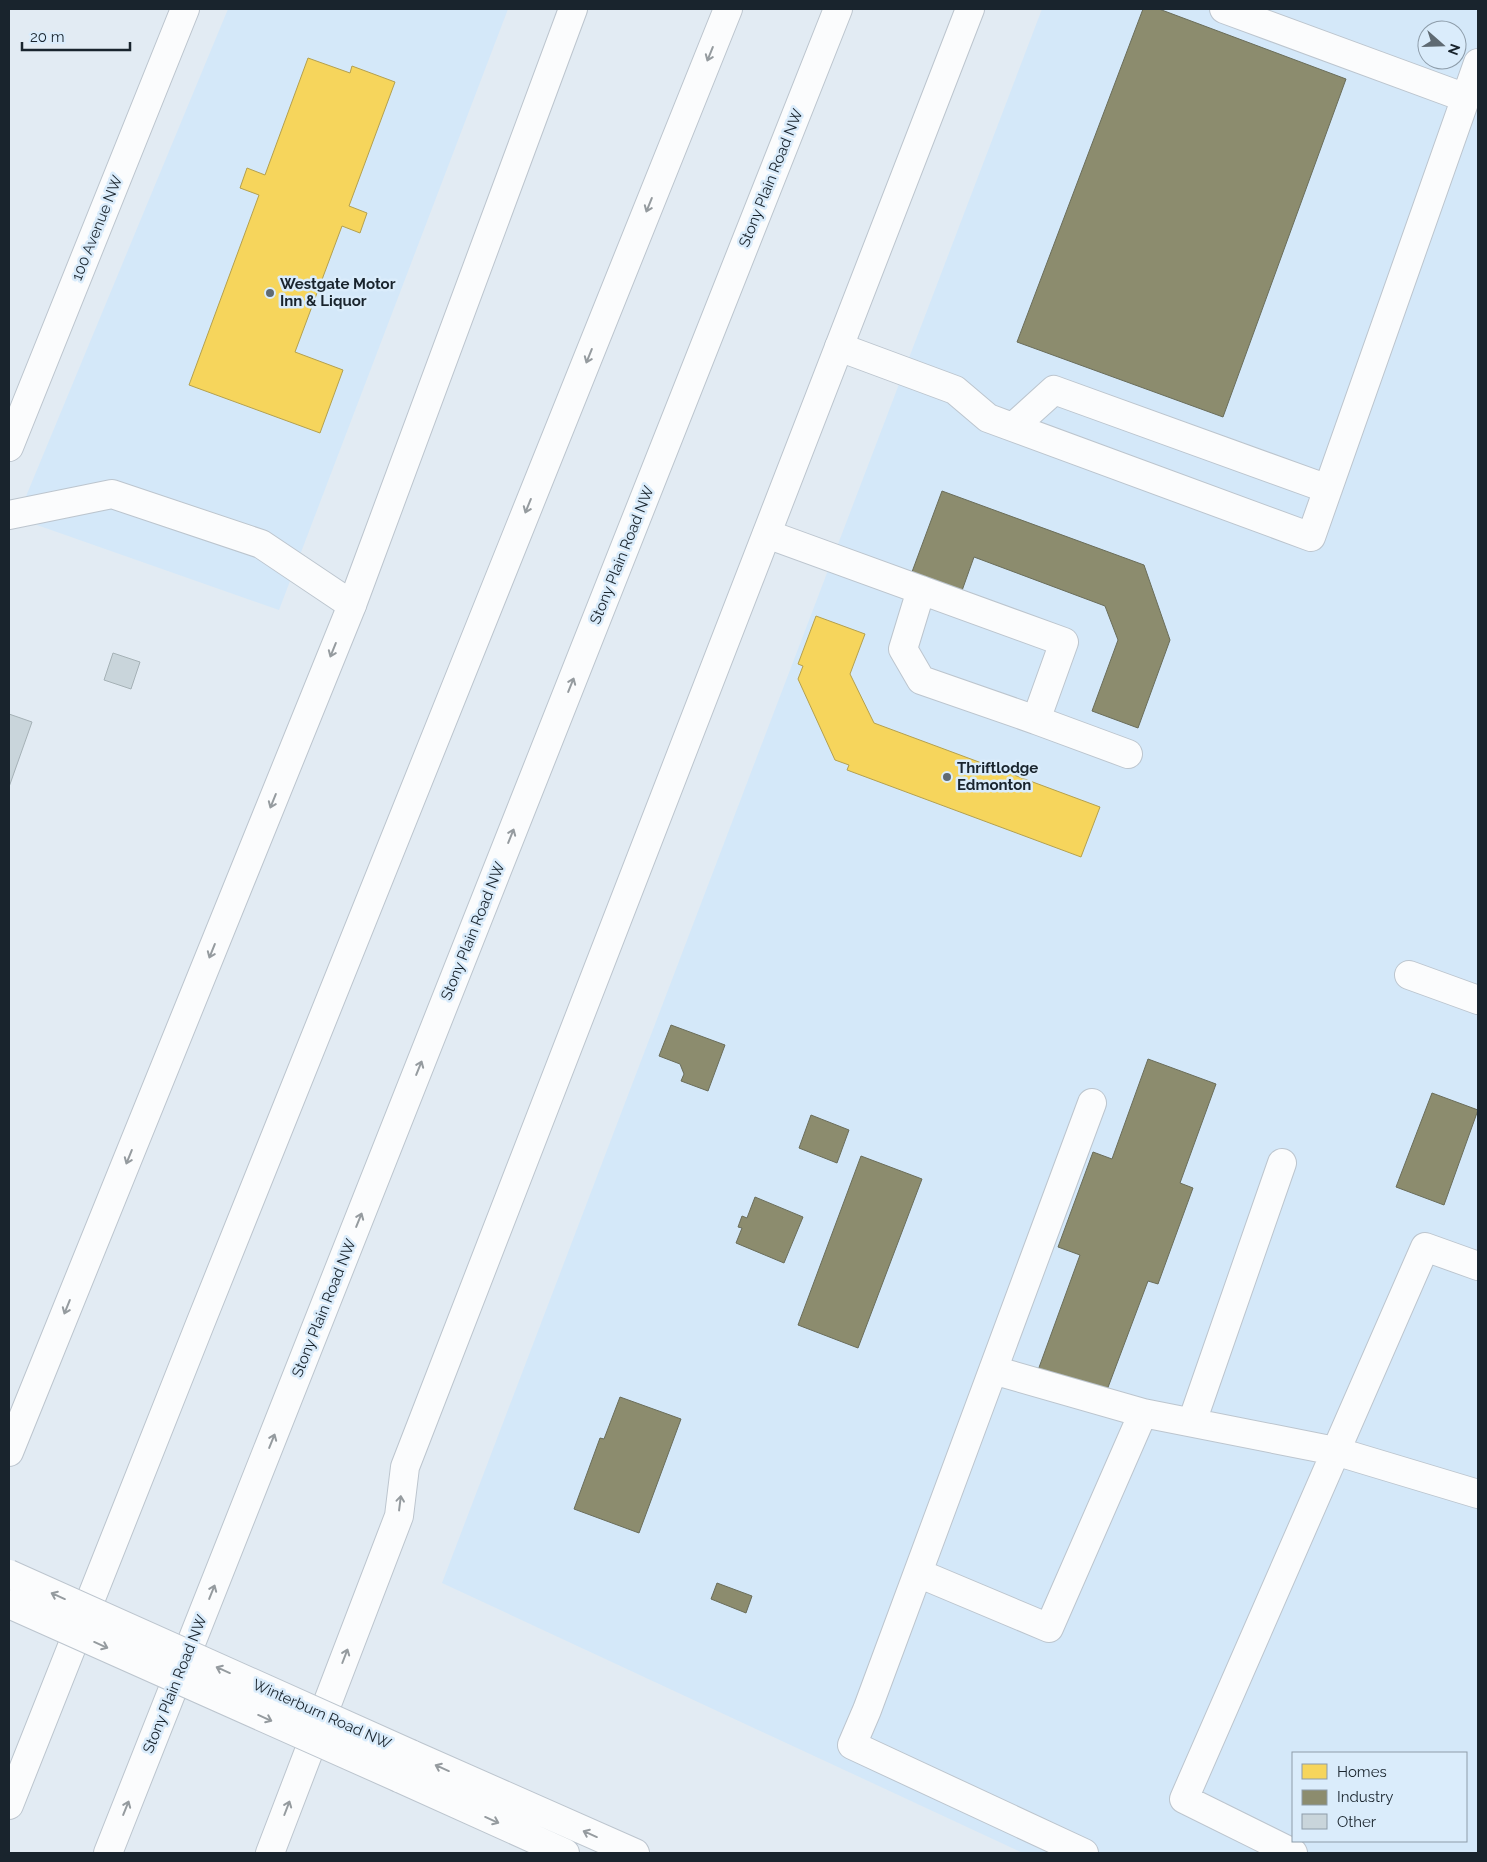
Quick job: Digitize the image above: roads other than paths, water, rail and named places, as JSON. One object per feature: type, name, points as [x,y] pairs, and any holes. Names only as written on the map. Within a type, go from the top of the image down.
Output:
[{"type":"main road","name":"100 Avenue NW","points":[[9,447],[185,9]]},
{"type":"main road","points":[[9,1452],[352,605],[573,9]]},
{"type":"main road","points":[[9,1805],[211,1296],[728,9]]},
{"type":"main road","name":"Stony Plain Road NW","points":[[108,1853],[838,9]]},
{"type":"main road","points":[[270,1853],[399,1516],[405,1467],[970,9]]},
{"type":"main road","points":[[1224,9],[1466,98]]},
{"type":"main road","points":[[839,347],[955,390],[988,418],[1311,537],[1478,63]]},
{"type":"main road","points":[[1013,427],[1054,390],[1328,489]]},
{"type":"main road","points":[[9,515],[112,494],[260,544],[352,605]]},
{"type":"main road","points":[[767,534],[1064,642],[1036,720]]},
{"type":"main road","points":[[921,590],[903,649],[921,680],[1128,754]]},
{"type":"main road","points":[[1409,975],[1478,1000]]},
{"type":"main road","points":[[1084,1853],[852,1744],[867,1710],[1092,1103]]},
{"type":"main road","points":[[1192,1422],[1282,1163]]},
{"type":"main road","points":[[1293,1853],[1184,1799],[1425,1247],[1478,1266]]},
{"type":"main road","points":[[993,1370],[1143,1413],[1335,1451],[1478,1494]]},
{"type":"main road","points":[[918,1573],[1049,1628],[1143,1413]]},
{"type":"main road","name":"Winterburn Road NW","points":[[9,1574],[635,1853]]},
{"type":"main road","name":"Winterburn Road NW","points":[[9,1604],[565,1853]]},
{"type":"place","name":"Westgate Motor Inn & Liquor","points":[[270,293]]},
{"type":"place","name":"Thriftlodge Edmonton","points":[[947,777]]}]
